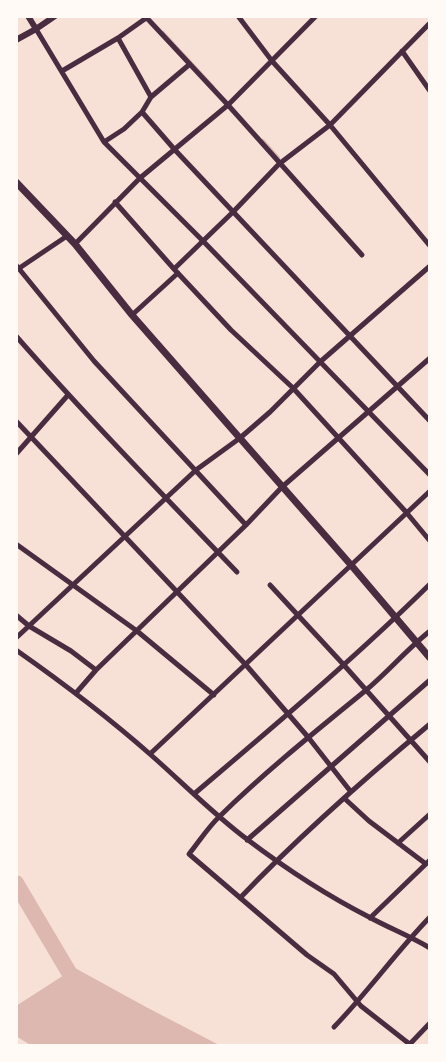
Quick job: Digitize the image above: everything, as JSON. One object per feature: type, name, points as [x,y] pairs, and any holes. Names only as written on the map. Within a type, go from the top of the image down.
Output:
[{"type":"main road","points":[[16,182],[75,244],[132,315],[430,658]]},
{"type":"street","points":[[28,16],[104,142],[430,475]]},
{"type":"street","points":[[16,40],[55,16]]},
{"type":"street","points":[[238,16],[272,61],[330,125],[430,246]]},
{"type":"street","points":[[75,244],[140,178],[228,105],[316,16]]},
{"type":"street","points":[[62,71],[118,38],[147,17],[362,254]]},
{"type":"street","points":[[132,315],[279,164],[330,125],[430,24]]},
{"type":"street","points":[[16,32],[24,36]]},
{"type":"street","points":[[118,38],[151,97]]},
{"type":"street","points":[[402,52],[430,91]]},
{"type":"street","points":[[104,142],[142,112],[151,97],[190,64]]},
{"type":"street","points":[[142,112],[175,150],[430,421]]},
{"type":"street","points":[[115,202],[231,330],[293,388],[430,541]]},
{"type":"street","points":[[67,236],[17,268],[94,361],[246,525]]},
{"type":"street","points":[[16,638],[196,470],[240,438],[270,412],[320,362],[430,266]]},
{"type":"street","points":[[16,336],[166,500],[237,572]]},
{"type":"street","points":[[76,693],[96,670],[246,525],[282,487],[430,358]]},
{"type":"street","points":[[16,454],[68,395]]},
{"type":"street","points":[[16,421],[126,535],[246,665],[308,737],[351,792]]},
{"type":"street","points":[[150,754],[430,491]]},
{"type":"street","points":[[16,544],[137,631],[214,695]]},
{"type":"street","points":[[194,794],[288,714],[430,584]]},
{"type":"street","points":[[270,585],[430,762]]},
{"type":"street","points":[[16,615],[29,626],[71,651],[96,670]]},
{"type":"street","points":[[430,631],[415,642],[392,667],[366,690],[308,737],[219,817],[189,854],[307,955],[334,974],[358,1002],[410,1045],[430,1023]]},
{"type":"street","points":[[16,650],[76,693],[150,754],[247,840],[325,892],[370,918],[411,936],[430,948]]},
{"type":"street","points":[[247,840],[430,680]]},
{"type":"street","points":[[240,898],[276,860],[430,724]]},
{"type":"street","points":[[344,798],[398,844],[428,862],[370,918]]},
{"type":"street","points":[[398,844],[430,814]]},
{"type":"street","points":[[334,1027],[358,1002],[411,936],[430,917]]},
{"type":"shaded area","points":[[75,968],[221,1046],[32,1046],[16,1036],[16,1006]]},
{"type":"waterway","points":[[163,32],[214,87]]},
{"type":"waterway","points":[[263,140],[279,158]]},
{"type":"waterway","points":[[16,883],[80,991]]}]
